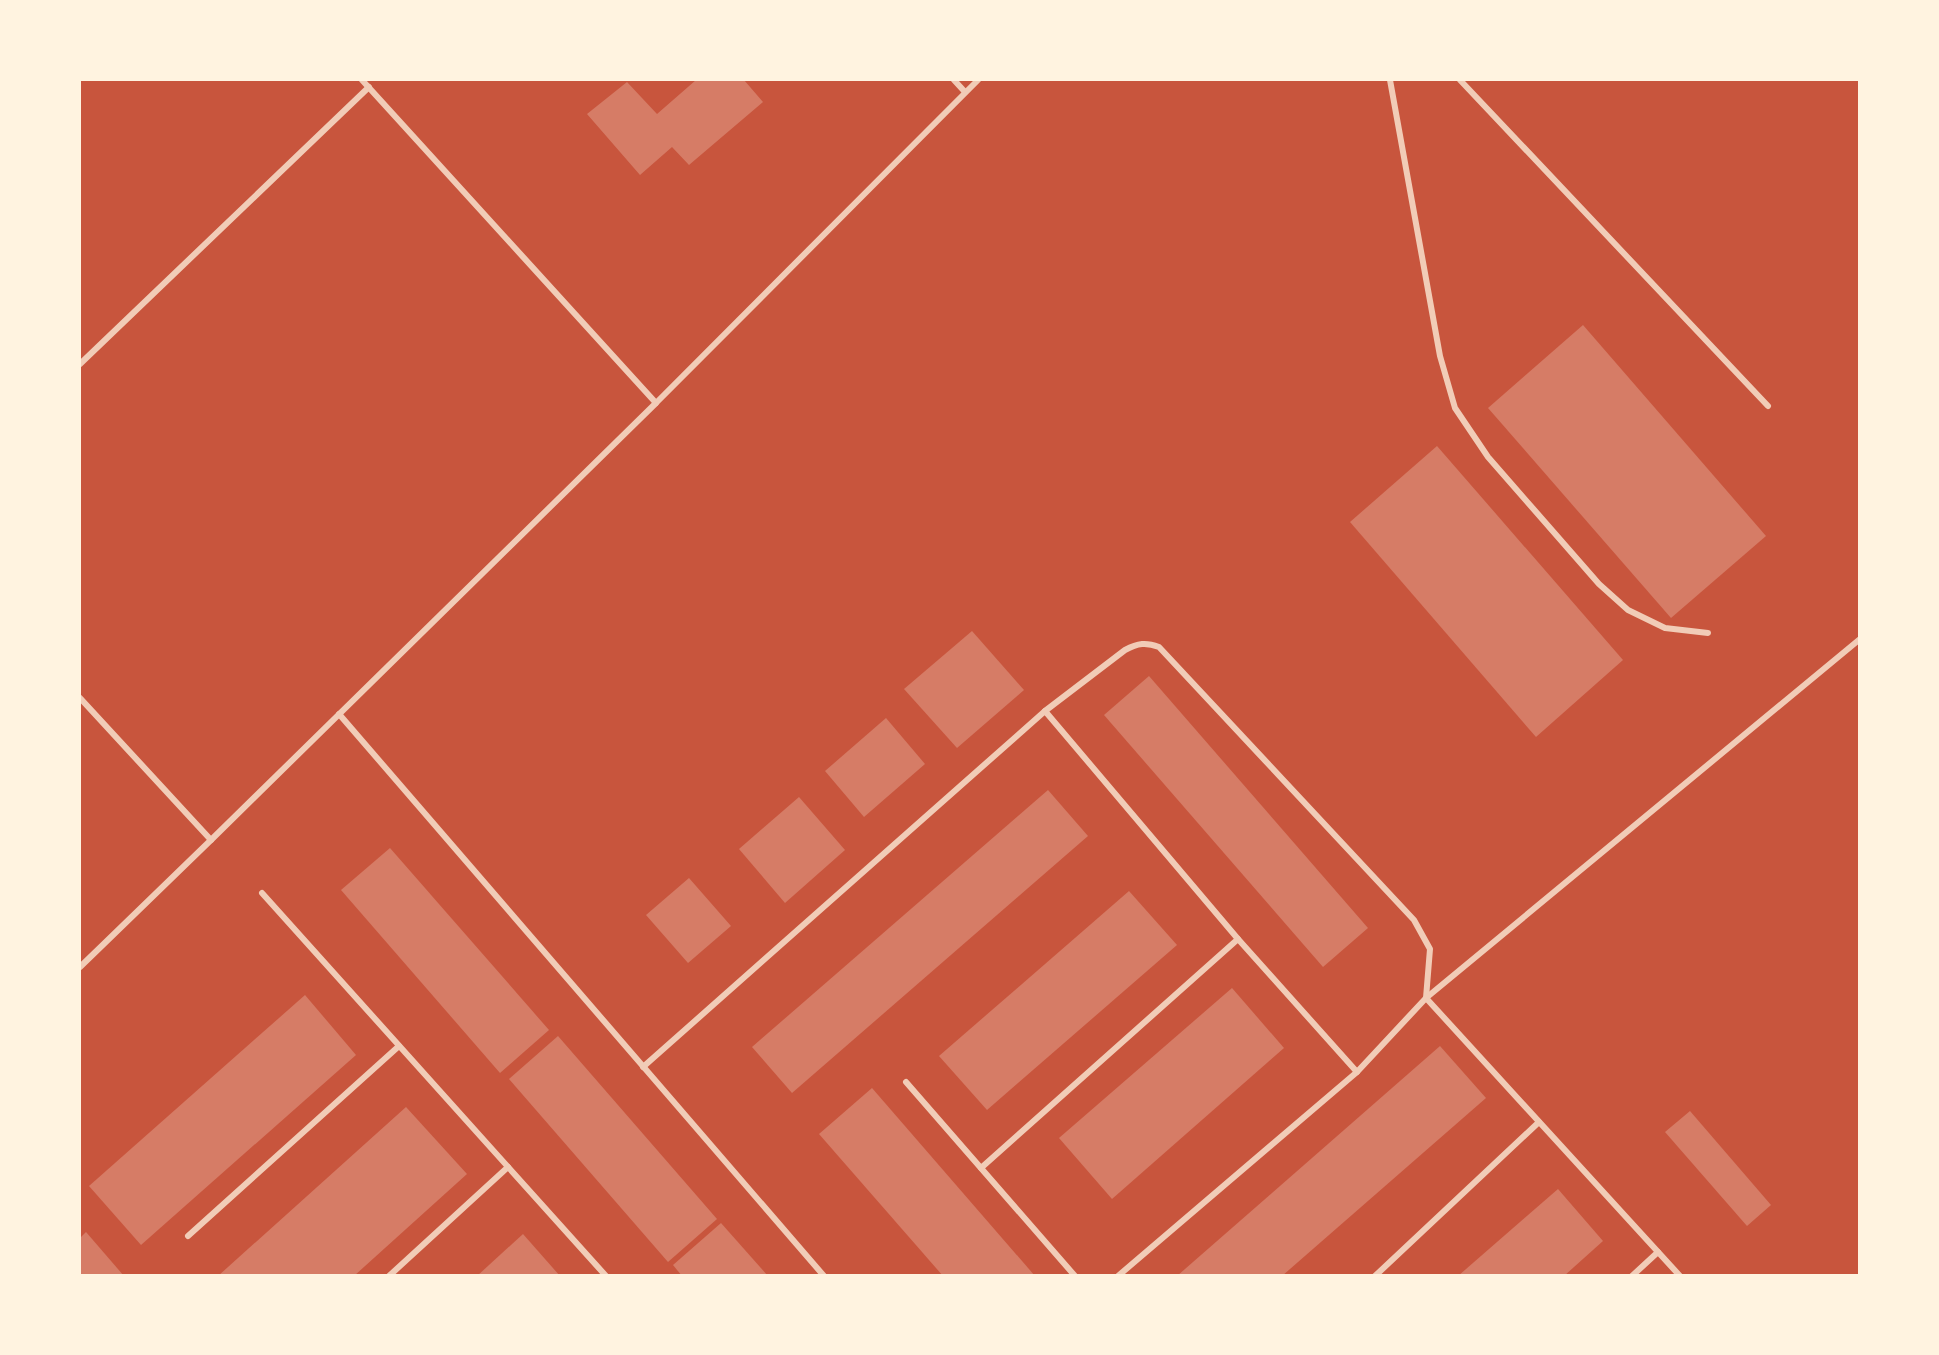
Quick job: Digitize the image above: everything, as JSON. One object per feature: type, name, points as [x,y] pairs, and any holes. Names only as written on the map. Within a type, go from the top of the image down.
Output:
[{"type":"street","points":[[362,80],[656,403]]},
{"type":"street","points":[[954,80],[965,92]]},
{"type":"street","points":[[80,967],[656,403],[978,80]]},
{"type":"street","points":[[1390,80],[1440,356],[1455,408],[1488,458],[1599,584],[1628,610],[1665,628],[1708,633]]},
{"type":"street","points":[[1460,80],[1768,406]]},
{"type":"street","points":[[80,364],[369,87]]},
{"type":"street","points":[[1118,1275],[1357,1072],[1426,998],[1860,639]]},
{"type":"street","points":[[643,1067],[1045,711],[1125,650],[1137,643],[1150,643],[1160,647],[1414,920],[1430,949],[1426,998],[1680,1275]]},
{"type":"street","points":[[80,698],[211,840]]},
{"type":"street","points":[[1045,711],[1238,939],[1357,1072]]},
{"type":"street","points":[[339,714],[824,1275]]},
{"type":"street","points":[[262,893],[606,1275]]},
{"type":"street","points":[[981,1168],[1238,939]]},
{"type":"street","points":[[188,1236],[399,1046]]},
{"type":"street","points":[[906,1082],[1075,1275]]},
{"type":"street","points":[[1375,1275],[1539,1122]]},
{"type":"street","points":[[389,1275],[508,1167]]},
{"type":"street","points":[[1632,1275],[1658,1252]]},
{"type":"building","points":[[696,80],[744,80],[763,102],[689,165],[672,147],[640,175],[587,114],[627,82],[657,114]]},
{"type":"building","points":[[1583,325],[1766,536],[1671,618],[1488,408]]},
{"type":"building","points":[[1437,446],[1623,660],[1536,737],[1350,522]]},
{"type":"building","points":[[972,631],[1024,690],[957,748],[904,689]]},
{"type":"building","points":[[1149,676],[1368,928],[1323,967],[1104,715]]},
{"type":"building","points":[[886,718],[925,764],[864,817],[825,771]]},
{"type":"building","points":[[1048,790],[1088,836],[792,1093],[752,1047]]},
{"type":"building","points":[[799,797],[845,850],[785,903],[739,849]]},
{"type":"building","points":[[390,848],[549,1030],[500,1073],[341,890]]},
{"type":"building","points":[[689,878],[731,926],[688,963],[646,915]]},
{"type":"building","points":[[1129,891],[1177,945],[987,1110],[939,1056]]},
{"type":"building","points":[[1232,988],[1284,1048],[1112,1199],[1059,1138]]},
{"type":"building","points":[[305,995],[356,1055],[141,1245],[89,1186]]},
{"type":"building","points":[[558,1036],[717,1219],[668,1262],[509,1079]]},
{"type":"building","points":[[1440,1046],[1486,1098],[1282,1276],[1177,1276]]},
{"type":"building","points":[[872,1088],[1035,1276],[943,1276],[819,1134]]},
{"type":"building","points":[[406,1107],[467,1174],[354,1276],[218,1276]]},
{"type":"building","points":[[1690,1111],[1771,1205],[1747,1226],[1665,1132]]},
{"type":"building","points":[[1558,1189],[1603,1241],[1564,1276],[1458,1276]]},
{"type":"building","points":[[721,1223],[768,1276],[682,1276],[673,1265]]},
{"type":"building","points":[[86,1232],[124,1276],[80,1276],[80,1238]]},
{"type":"building","points":[[523,1234],[560,1276],[477,1276]]}]
